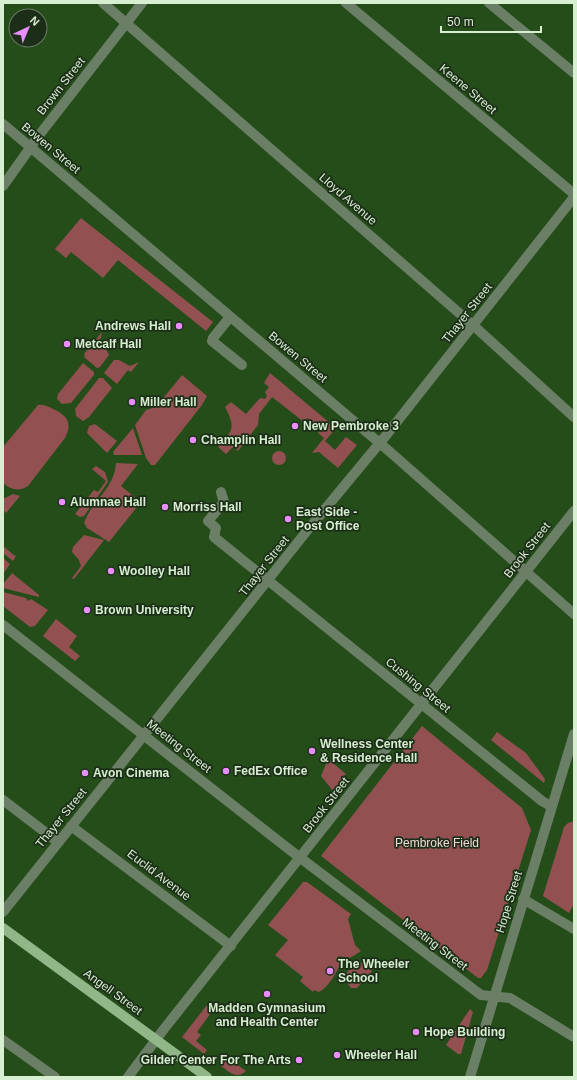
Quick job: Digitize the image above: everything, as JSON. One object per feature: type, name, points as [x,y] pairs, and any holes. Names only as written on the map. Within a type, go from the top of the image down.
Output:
[{"type":"main road","name":"Angell Street","points":[[3,928],[207,1077]]},
{"type":"street","name":"Lloyd Avenue","points":[[103,3],[474,326],[574,417]]},
{"type":"street","name":"Brown Street","points":[[3,186],[31,147],[142,3]]},
{"type":"street","name":"Keene Street","points":[[346,3],[574,194]]},
{"type":"street","points":[[489,3],[574,73]]},
{"type":"street","name":"Bowen Street","points":[[3,124],[380,444],[527,571],[574,614]]},
{"type":"street","name":"Thayer Street","points":[[3,912],[144,734],[380,444],[574,198]]},
{"type":"street","points":[[230,317],[212,341],[242,365]]},
{"type":"street","name":"Cushing Street","points":[[221,492],[224,502],[208,521],[216,528],[214,537],[542,801],[552,807]]},
{"type":"street","name":"Brook Street","points":[[128,1077],[574,511]]},
{"type":"street","name":"Meeting Street","points":[[3,625],[144,734],[300,858],[481,995],[494,995],[510,998],[574,1037]]},
{"type":"street","name":"Hope Street","points":[[470,1077],[574,734]]},
{"type":"street","points":[[3,800],[58,842]]},
{"type":"street","name":"Euclid Avenue","points":[[71,826],[231,946]]},
{"type":"street","points":[[523,899],[574,929]]},
{"type":"street","points":[[3,1040],[55,1077]]},
{"type":"green space","points":[[81,218],[213,322],[206,331],[118,260],[103,278],[71,252],[66,258],[55,249]]},
{"type":"green space","points":[[102,332],[100,342],[109,355],[100,367],[97,368],[84,357],[84,354]]},
{"type":"green space","points":[[114,360],[119,360],[130,366],[139,362],[131,372],[128,370],[117,384],[104,373]]},
{"type":"green space","points":[[83,363],[94,372],[94,375],[71,403],[62,404],[57,399],[58,394]]},
{"type":"green space","points":[[270,373],[336,428],[325,441],[335,450],[346,437],[357,445],[338,468],[319,452],[312,453],[324,438],[318,433],[321,429],[307,418],[304,422],[272,397],[259,414],[258,425],[238,451],[233,447],[226,454],[218,447],[227,437],[232,424],[225,407],[231,402],[246,414],[260,398],[265,399],[267,396],[265,392],[269,387],[264,383]]},
{"type":"green space","points":[[182,375],[207,396],[202,405],[155,465],[151,465],[146,458],[135,425],[146,410],[156,407]]},
{"type":"green space","points":[[99,378],[103,378],[112,388],[89,417],[83,421],[76,416],[75,409]]},
{"type":"green space","points":[[38,405],[48,407],[62,414],[67,420],[67,433],[65,438],[28,486],[18,490],[12,489],[3,483],[3,447]]},
{"type":"green space","points":[[95,424],[117,441],[107,453],[87,433],[89,426]]},
{"type":"green space","points":[[133,428],[142,455],[114,455],[113,452]]},
{"type":"green space","points":[[276,451],[282,451],[286,455],[286,461],[282,465],[276,465],[272,461],[272,455]]},
{"type":"green space","points":[[116,463],[138,464],[121,486],[141,502],[109,542],[87,528],[84,523],[92,508],[111,481]]},
{"type":"green space","points":[[96,466],[105,472],[108,482],[84,516],[80,517],[75,514],[94,490],[98,492],[106,481],[92,469]]},
{"type":"green space","points":[[13,494],[20,496],[6,513],[3,510],[3,499]]},
{"type":"green space","points":[[84,535],[104,540],[74,579],[72,578],[81,566],[79,560],[72,552],[73,547]]},
{"type":"green space","points":[[3,546],[15,556],[17,554],[13,561],[3,553]]},
{"type":"green space","points":[[3,558],[10,564],[3,574]]},
{"type":"green space","points":[[12,573],[39,595],[39,597],[3,588],[3,584]]},
{"type":"green space","points":[[3,592],[26,598],[28,601],[31,599],[48,610],[35,626],[30,627],[3,606]]},
{"type":"green space","points":[[56,619],[77,636],[69,647],[80,656],[75,661],[43,636]]},
{"type":"green space","name":"Pembroke Field","points":[[422,726],[522,808],[531,830],[487,970],[481,978],[478,978],[321,856]]},
{"type":"green space","points":[[497,732],[526,753],[545,779],[544,783],[491,740]]},
{"type":"green space","points":[[328,759],[346,774],[333,791],[321,776]]},
{"type":"green space","points":[[574,821],[574,904],[569,913],[543,896],[564,827],[568,823]]},
{"type":"green space","points":[[303,882],[307,882],[351,914],[348,919],[355,945],[361,951],[350,958],[338,956],[341,961],[338,970],[329,983],[319,992],[314,990],[313,992],[300,981],[303,977],[275,955],[288,940],[268,925]]},
{"type":"green space","points":[[363,962],[372,971],[357,988],[351,988],[348,984],[346,974],[352,966]]},
{"type":"green space","points":[[207,1005],[213,1010],[197,1032],[201,1035],[196,1041],[207,1050],[204,1054],[182,1037]]},
{"type":"green space","points":[[470,1009],[473,1012],[461,1054],[458,1054],[446,1045]]},
{"type":"green space","points":[[228,1058],[246,1071],[243,1074],[236,1075],[227,1071],[221,1066]]},
{"type":"place","name":"Andrews Hall","points":[[179,326]]},
{"type":"place","name":"Metcalf Hall","points":[[67,344]]},
{"type":"place","name":"Miller Hall","points":[[132,402]]},
{"type":"place","name":"New Pembroke 3","points":[[295,426]]},
{"type":"place","name":"Champlin Hall","points":[[193,440]]},
{"type":"place","name":"Alumnae Hall","points":[[62,502]]},
{"type":"place","name":"Morriss Hall","points":[[165,507]]},
{"type":"place","name":"East Side - Post Office","points":[[288,519]]},
{"type":"place","name":"Woolley Hall","points":[[111,571]]},
{"type":"place","name":"Brown University","points":[[87,610]]},
{"type":"place","name":"Wellness Center & Residence Hall","points":[[312,751]]},
{"type":"place","name":"FedEx Office","points":[[226,771]]},
{"type":"place","name":"Avon Cinema","points":[[85,773]]},
{"type":"place","name":"The Wheeler School","points":[[330,971]]},
{"type":"place","name":"Madden Gymnasium and Health Center","points":[[267,994]]},
{"type":"place","name":"Hope Building","points":[[416,1032]]},
{"type":"place","name":"Wheeler Hall","points":[[337,1055]]},
{"type":"place","name":"Gilder Center For The Arts","points":[[299,1060]]}]
